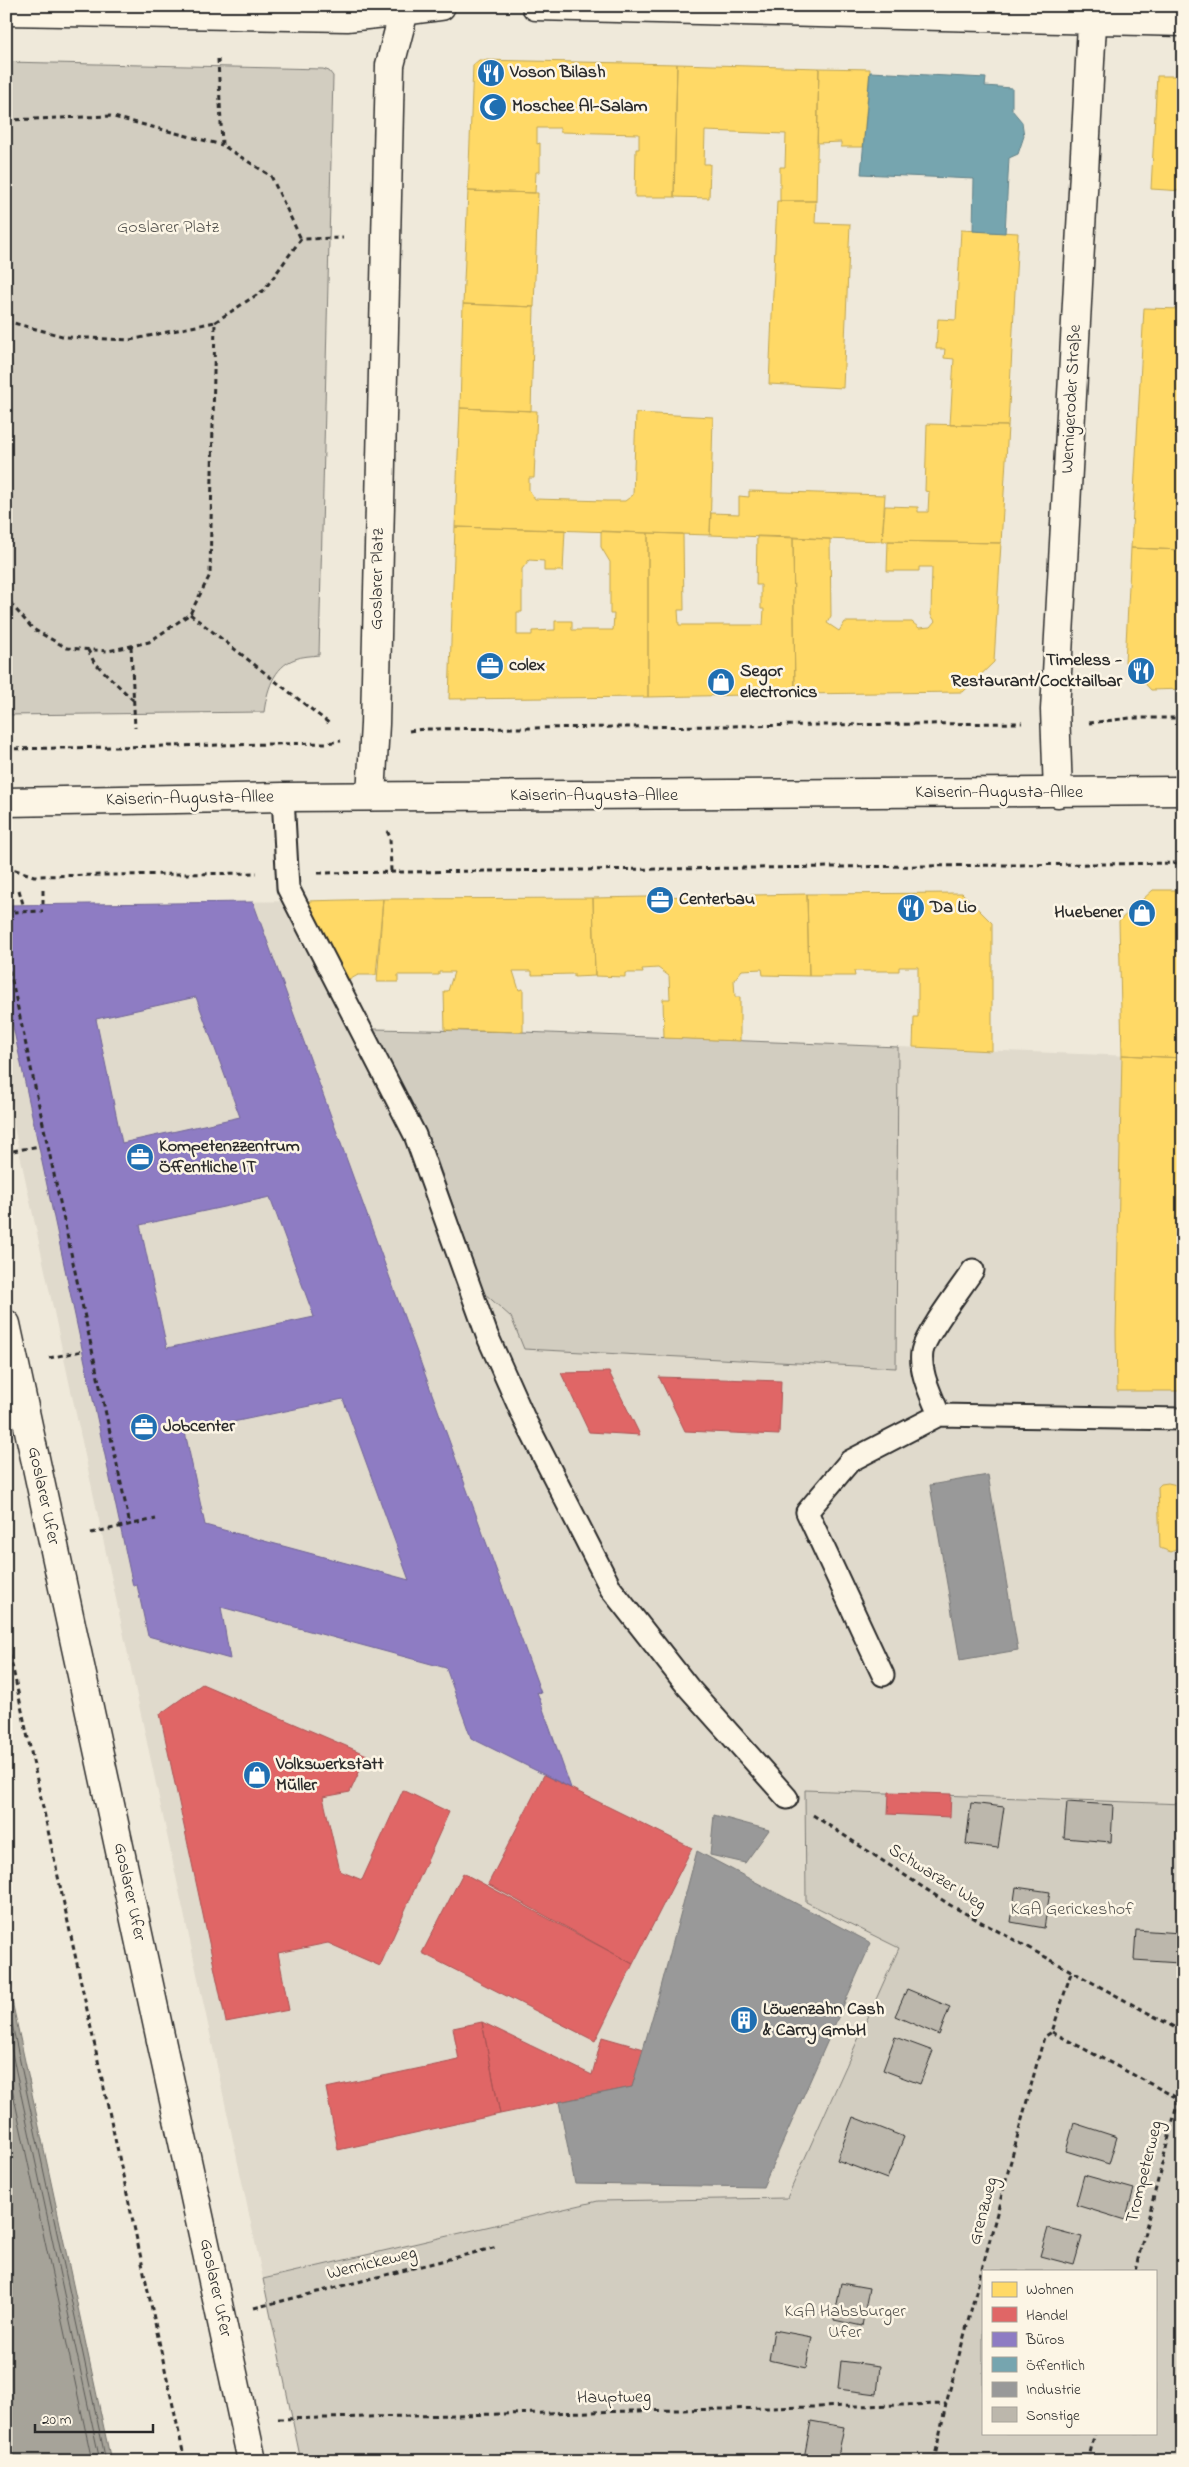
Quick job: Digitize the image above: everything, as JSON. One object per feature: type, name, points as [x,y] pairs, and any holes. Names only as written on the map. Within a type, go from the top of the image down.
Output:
[{"type":"street","points":[[6,11],[347,17],[441,6]]},
{"type":"street","points":[[536,6],[1093,13],[1183,22]]},
{"type":"street","name":"Goslarer Platz","points":[[371,796],[375,724],[390,65],[404,9]]},
{"type":"street","name":"Wernigeroder Straße","points":[[1058,793],[1055,710],[1093,13]]},
{"type":"street","name":"Kaiserin-Augusta-Allee","points":[[6,802],[371,796],[1183,791]]},
{"type":"street","name":"Goslarer Ufer","points":[[6,1324],[252,2461]]},
{"type":"lane","points":[[283,797],[288,888],[415,1135],[488,1335],[524,1418],[611,1589],[688,1687],[787,1798]]},
{"type":"lane","points":[[939,1415],[924,1376],[922,1351],[934,1327],[973,1270]]},
{"type":"lane","points":[[883,1675],[807,1512],[850,1461],[939,1415],[1183,1419]]},
{"type":"path","points":[[9,55],[8,121],[110,116],[222,145],[271,176],[301,239]]},
{"type":"path","points":[[218,59],[222,145]]},
{"type":"path","points":[[301,239],[342,238]]},
{"type":"path","points":[[6,321],[66,337],[130,340],[215,322],[264,290],[301,239]]},
{"type":"path","points":[[6,590],[12,605],[33,628],[67,648],[108,651],[149,642],[190,614],[210,575],[215,322]]},
{"type":"path","points":[[6,608],[12,605]]},
{"type":"path","points":[[190,614],[330,724]]},
{"type":"path","points":[[131,646],[135,728]]},
{"type":"path","points":[[88,650],[94,662],[134,701]]},
{"type":"path","points":[[1095,723],[1130,718],[1183,718]]},
{"type":"path","points":[[424,729],[1014,723]]},
{"type":"path","points":[[6,748],[326,743]]},
{"type":"path","points":[[390,837],[391,872]]},
{"type":"path","points":[[6,867],[34,876],[1183,863]]},
{"type":"path","points":[[19,890],[23,904]]},
{"type":"path","points":[[44,890],[44,904]]},
{"type":"path","points":[[6,918],[14,912],[44,912]]},
{"type":"path","points":[[6,953],[130,1525]]},
{"type":"path","points":[[13,1151],[39,1146]]},
{"type":"path","points":[[63,1355],[82,1351]]},
{"type":"path","points":[[91,1533],[156,1519]]},
{"type":"path","points":[[6,1637],[185,2461]]},
{"type":"path","name":"Schwarzer Weg","points":[[787,1798],[950,1905],[1071,1973],[1183,2032]]},
{"type":"path","name":"Grenzweg","points":[[934,2461],[946,2404],[1044,2037],[1052,2032],[1071,1973]]},
{"type":"path","points":[[1052,2032],[1183,2100]]},
{"type":"path","name":"Trompeterweg","points":[[1135,2270],[1177,2098],[1183,2081]]},
{"type":"path","name":"Wernickeweg","points":[[253,2308],[497,2248]]},
{"type":"path","name":"Hauptweg","points":[[281,2420],[946,2404]]},
{"type":"path","points":[[1088,2461],[1095,2434]]},
{"type":"shaded area","points":[[306,901],[432,1145],[483,1292],[511,1317],[895,1368],[898,1047],[1183,1058],[1183,1804],[805,1790],[806,1902],[899,1948],[787,2198],[598,2201],[263,2279],[6,1090],[6,905]]},
{"type":"green space","name":"Goslarer Platz","points":[[6,62],[323,69],[329,71],[333,76],[319,655],[298,658],[281,668],[269,688],[264,712],[6,715]]},
{"type":"green space","points":[[373,1029],[523,1032],[898,1047],[896,1368],[524,1349],[511,1317],[483,1292],[432,1145]]},
{"type":"green space","name":"KGA Habsburger Ufer","points":[[805,1790],[1183,1804],[1183,2461],[301,2461],[263,2279],[598,2201],[787,2198],[899,1948],[806,1902]]},
{"type":"water","points":[[6,1973],[111,2461],[6,2461]]},
{"type":"building: Wohnen","points":[[479,60],[677,64],[674,197],[635,197],[636,149],[639,149],[639,134],[560,132],[560,128],[537,128],[537,144],[540,143],[540,172],[536,172],[535,193],[468,191],[473,65]]},
{"type":"building: Wohnen","points":[[677,64],[819,68],[816,201],[780,201],[780,167],[785,167],[786,134],[705,131],[704,164],[710,164],[709,198],[674,197]]},
{"type":"building: Wohnen","points":[[819,68],[870,69],[863,147],[841,147],[841,142],[817,143]]},
{"type":"building: Wohnen","points":[[1157,76],[1183,76],[1183,191],[1151,189]]},
{"type":"building: Wohnen","points":[[468,191],[538,193],[534,307],[463,304]]},
{"type":"building: Wohnen","points":[[777,201],[816,201],[815,223],[850,224],[843,388],[769,384]]},
{"type":"building: Wohnen","points":[[961,230],[1018,233],[1008,426],[950,425],[954,359],[944,358],[945,349],[936,349],[938,319],[956,320]]},
{"type":"building: Wohnen","points":[[463,304],[534,307],[531,411],[460,408]]},
{"type":"building: Wohnen","points":[[1144,308],[1183,309],[1183,550],[1131,548]]},
{"type":"building: Wohnen","points":[[460,408],[537,411],[534,478],[529,478],[529,490],[535,499],[625,501],[633,495],[636,413],[713,417],[710,535],[455,527]]},
{"type":"building: Wohnen","points":[[927,424],[1008,426],[1001,543],[882,541],[885,506],[918,507],[918,512],[928,512],[929,492],[925,491]]},
{"type":"building: Wohnen","points":[[749,491],[885,495],[882,541],[710,535],[711,513],[739,514],[739,496],[749,497]]},
{"type":"building: Wohnen","points":[[455,527],[565,530],[563,571],[544,571],[544,561],[529,560],[522,569],[522,612],[517,612],[517,635],[532,635],[532,631],[555,630],[555,621],[572,621],[572,630],[613,630],[614,614],[610,614],[610,562],[601,547],[601,531],[648,533],[648,697],[449,699]]},
{"type":"building: Wohnen","points":[[648,533],[683,534],[684,610],[678,610],[679,625],[763,625],[764,609],[761,609],[761,585],[756,585],[757,536],[793,537],[795,694],[648,697]]},
{"type":"building: Wohnen","points":[[793,537],[830,539],[831,616],[827,623],[839,631],[845,622],[912,622],[919,628],[930,627],[935,621],[931,615],[932,567],[919,567],[919,571],[887,571],[888,541],[1001,543],[994,662],[963,692],[795,694]]},
{"type":"building: Wohnen","points":[[1131,548],[1183,550],[1183,689],[1151,690],[1125,662]]},
{"type":"building: Wohnen","points":[[1153,890],[1183,890],[1183,1058],[1122,1055],[1119,921]]},
{"type":"building: Wohnen","points":[[962,893],[992,923],[992,1051],[913,1047],[914,1017],[918,1017],[918,967],[899,967],[899,971],[854,971],[855,976],[809,976],[807,894]]},
{"type":"building: Wohnen","points":[[807,894],[809,976],[763,975],[762,969],[742,970],[734,980],[735,997],[740,997],[740,1041],[664,1038],[663,999],[670,999],[669,976],[658,968],[642,969],[643,973],[625,973],[625,977],[595,976],[593,898]]},
{"type":"building: Wohnen","points":[[593,898],[595,976],[574,977],[574,974],[532,975],[532,971],[513,971],[519,990],[523,989],[523,1032],[445,1030],[444,991],[448,991],[454,972],[439,972],[439,975],[398,975],[398,982],[377,982],[383,899]]},
{"type":"building: Wohnen","points":[[383,899],[376,975],[358,975],[349,980],[306,901]]},
{"type":"building: Wohnen","points":[[1122,1055],[1183,1058],[1183,1391],[1117,1391],[1116,1332]]},
{"type":"building: Wohnen","points":[[1161,1484],[1177,1485],[1179,1492],[1180,1548],[1171,1552],[1160,1548],[1158,1487]]},
{"type":"building: Handel","points":[[609,1372],[640,1435],[589,1432],[561,1373]]},
{"type":"building: Handel","points":[[659,1377],[781,1381],[779,1435],[685,1431]]},
{"type":"building: Handel","points":[[202,1684],[367,1755],[350,1792],[323,1797],[340,1871],[362,1880],[403,1790],[449,1812],[380,1966],[328,1943],[278,1953],[289,2010],[226,2022],[160,1714]]},
{"type":"building: Handel","points":[[544,1775],[692,1848],[633,1964],[488,1884]]},
{"type":"building: Handel","points":[[889,1792],[951,1794],[950,1817],[888,1814]]},
{"type":"building: Handel","points":[[463,1873],[633,1964],[595,2041],[422,1953]]},
{"type":"building: Handel","points":[[482,2022],[592,2075],[602,2037],[644,2049],[632,2087],[500,2114]]},
{"type":"building: Handel","points":[[482,2022],[500,2114],[338,2150],[326,2088],[459,2060],[453,2028]]},
{"type":"building: Büros","points":[[253,902],[541,1693],[537,1692],[571,1788],[471,1738],[446,1668],[221,1607],[230,1659],[148,1636],[137,1585],[133,1586],[6,994],[6,905]],"holes":[[[196,997],[240,1117],[122,1143],[96,1019]],[[270,1197],[314,1317],[167,1348],[140,1225]],[[343,1399],[409,1580],[205,1525],[185,1432]]]},
{"type":"building: Öffentlich","points":[[870,72],[986,78],[985,86],[1012,88],[1012,110],[1022,122],[1024,136],[1018,154],[1009,158],[1005,233],[973,231],[974,179],[861,174]]},
{"type":"building: Industrie","points":[[988,1475],[1018,1650],[960,1660],[930,1485]]},
{"type":"building: Industrie","points":[[714,1815],[769,1830],[745,1863],[710,1855]]},
{"type":"building: Industrie","name":"Löwenzahn Cash & Carry GmbH","points":[[697,1851],[871,1943],[763,2187],[575,2184],[559,2102],[632,2087],[660,1991]]},
{"type":"building: Sonstige","points":[[1067,1802],[1113,1805],[1111,1842],[1064,1838]]},
{"type":"building: Sonstige","points":[[971,1803],[1004,1807],[998,1848],[966,1844]]},
{"type":"building: Sonstige","points":[[1016,1887],[1050,1892],[1044,1928],[1011,1922]]},
{"type":"building: Sonstige","points":[[1136,1930],[1181,1933],[1179,1963],[1134,1960]]},
{"type":"building: Sonstige","points":[[907,1989],[950,2007],[939,2035],[895,2016]]},
{"type":"building: Sonstige","points":[[895,2037],[933,2051],[920,2084],[883,2070]]},
{"type":"building: Sonstige","points":[[853,2117],[904,2137],[887,2179],[837,2160]]},
{"type":"building: Sonstige","points":[[1074,2123],[1117,2137],[1109,2164],[1066,2151]]},
{"type":"building: Sonstige","points":[[1084,2175],[1134,2189],[1125,2220],[1076,2205]]},
{"type":"building: Sonstige","points":[[1048,2228],[1082,2237],[1074,2265],[1040,2256]]},
{"type":"building: Sonstige","points":[[841,2283],[869,2288],[862,2326],[834,2320]]},
{"type":"building: Sonstige","points":[[774,2330],[812,2337],[806,2368],[769,2360]]},
{"type":"building: Sonstige","points":[[841,2361],[880,2366],[877,2394],[838,2389]]},
{"type":"building: Sonstige","points":[[811,2421],[844,2427],[837,2461],[804,2458]]},
{"type":"place","name":"Voson Bilash","points":[[491,73]]},
{"type":"place","name":"Moschee Al-Salam","points":[[493,107]]},
{"type":"place","name":"colex","points":[[490,666]]},
{"type":"place","name":"Timeless - Restaurant/Cocktailbar","points":[[1141,671]]},
{"type":"place","name":"Segor electronics","points":[[721,682]]},
{"type":"place","name":"Centerbau","points":[[660,900]]},
{"type":"place","name":"Da Lio","points":[[911,908]]},
{"type":"place","name":"Huebener","points":[[1142,913]]},
{"type":"place","name":"Kompetenzzentrum Öffentliche IT","points":[[140,1157]]},
{"type":"place","name":"Jobcenter","points":[[144,1427]]},
{"type":"place","name":"Volkswerkstatt Müller","points":[[257,1775]]},
{"type":"place","name":"Löwenzahn Cash & Carry GmbH","points":[[744,2020]]},
{"type":"park label","name":"KGA Gerickeshof","points":[[1072,1910]]}]
